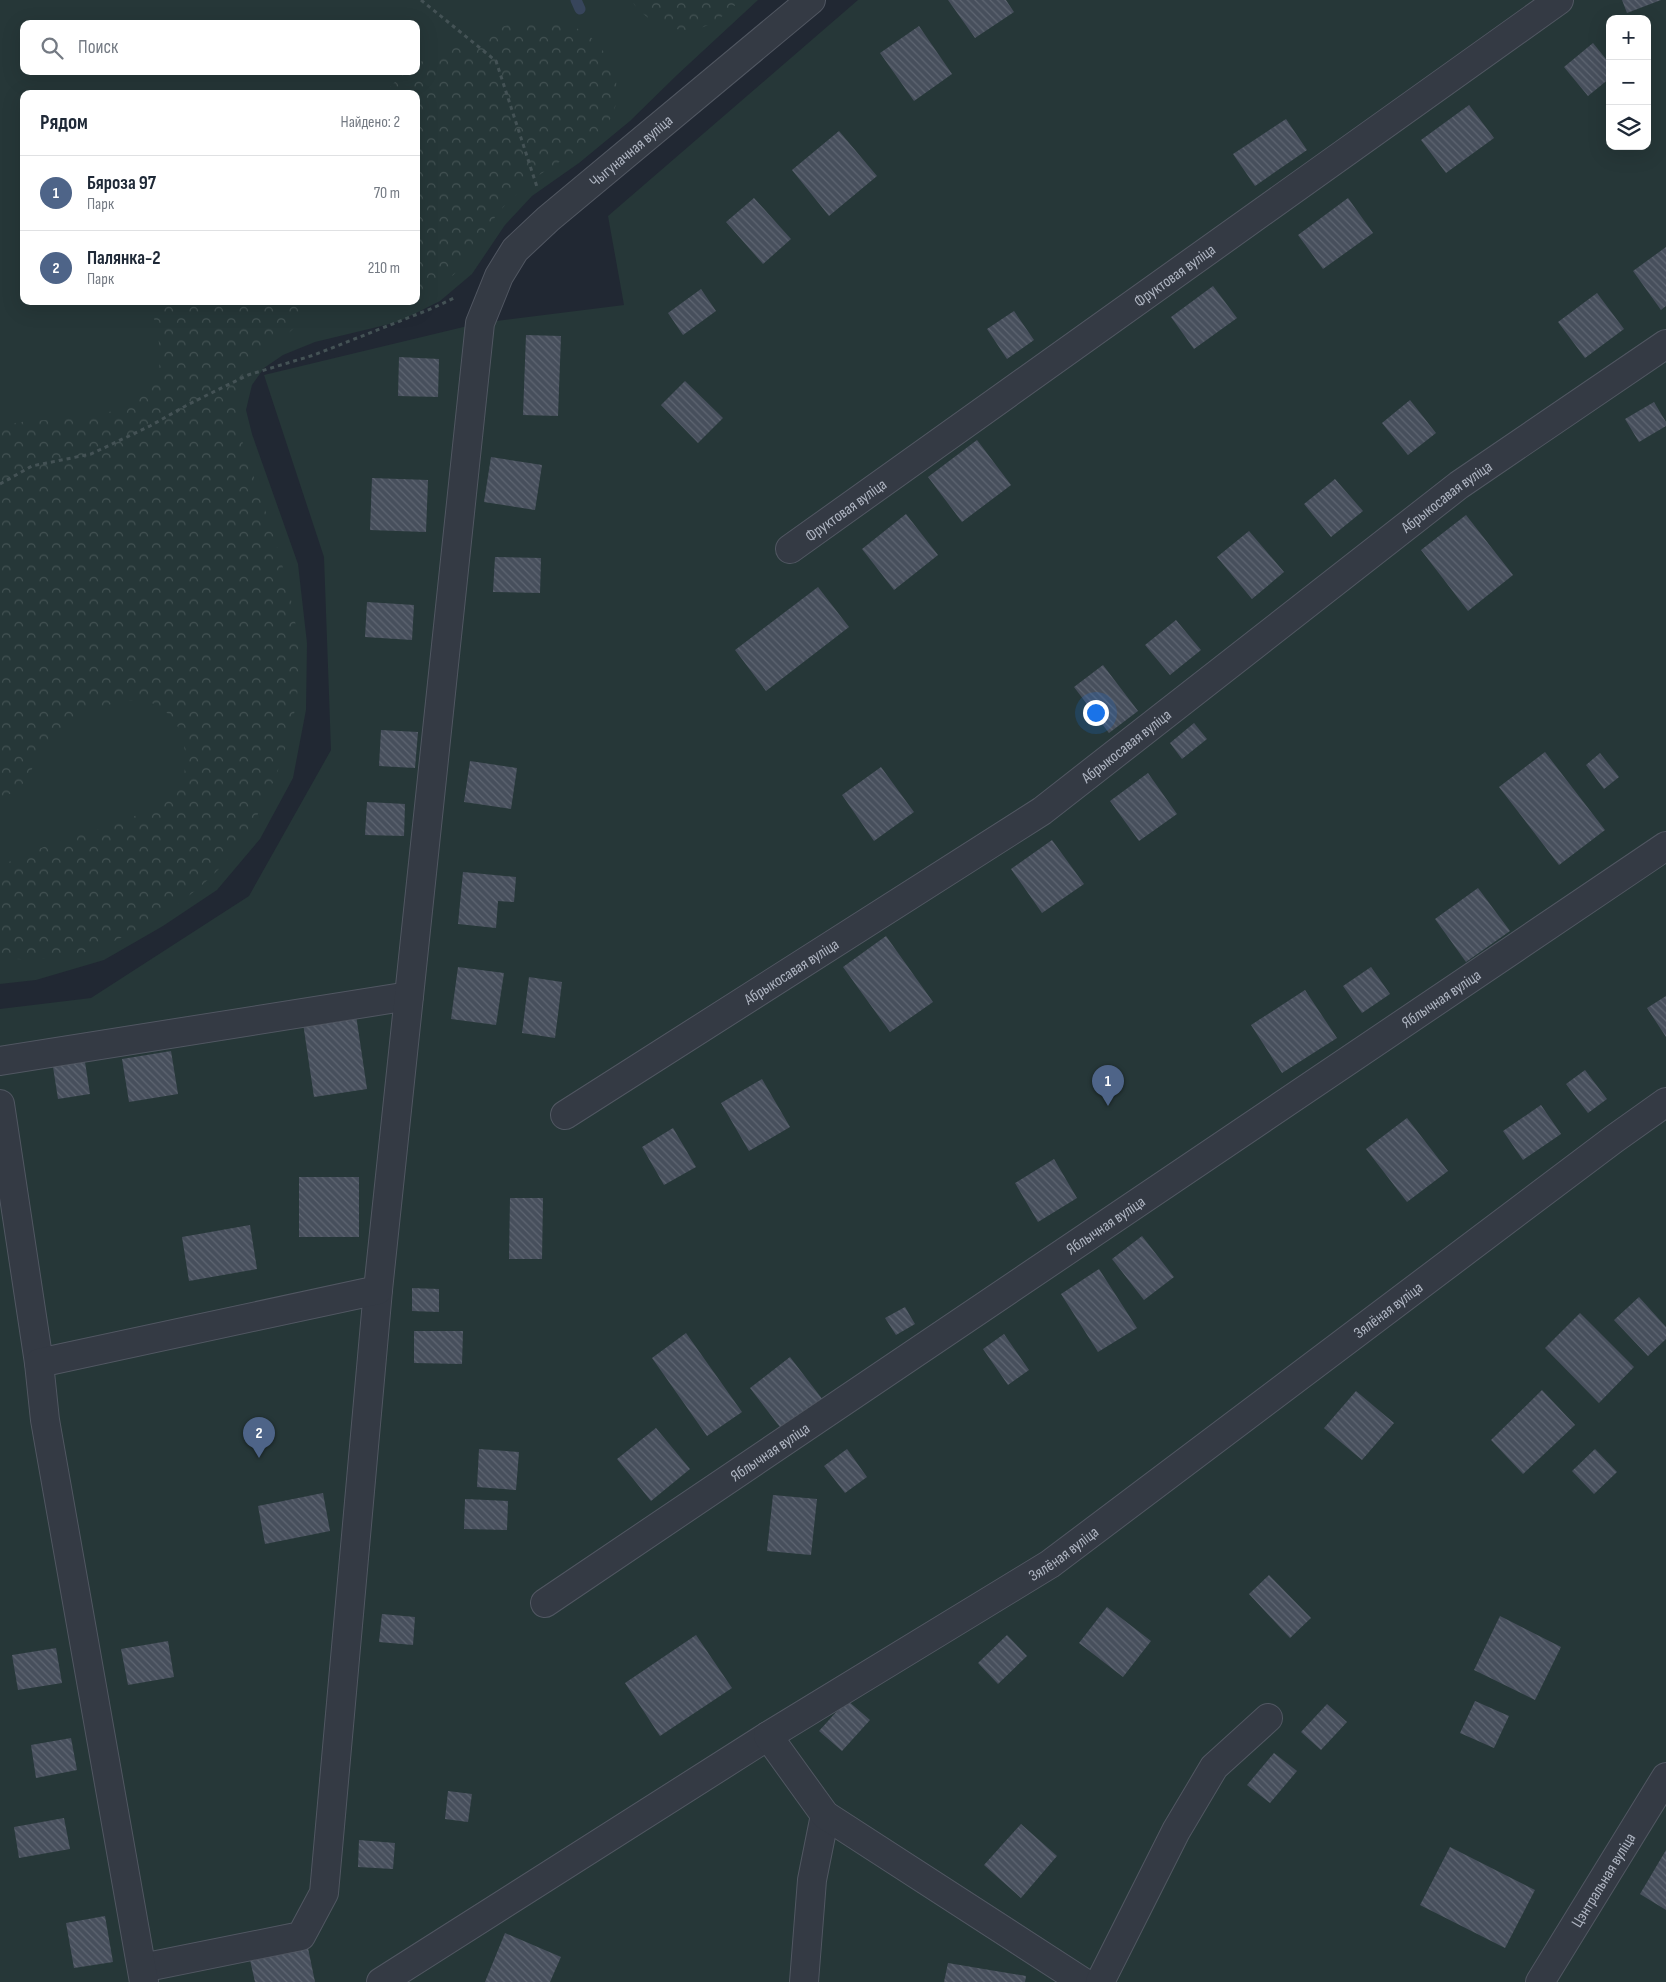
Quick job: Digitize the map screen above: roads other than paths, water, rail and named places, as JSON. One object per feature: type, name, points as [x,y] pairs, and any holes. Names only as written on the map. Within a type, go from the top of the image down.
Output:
[{"type":"lane","name":"Чыгуначная вуліца","points":[[143,1975],[301,1936],[324,1893],[378,1290],[480,323],[499,276],[515,250],[548,219],[811,0]]},
{"type":"lane","name":"Фруктовая вуліца","points":[[790,549],[1559,0]]},
{"type":"lane","name":"Абрыкосавая вуліца","points":[[565,1115],[1042,811],[1459,485],[1666,344]]},
{"type":"lane","name":"Яблычная вуліца","points":[[545,1603],[1666,846]]},
{"type":"lane","points":[[0,1060],[409,996]]},
{"type":"lane","name":"Зялёная вуліца","points":[[380,1982],[768,1736],[1050,1564],[1614,1139],[1666,1102]]},
{"type":"lane","points":[[0,1104],[39,1363],[45,1420],[143,1975]]},
{"type":"lane","points":[[39,1363],[378,1290]]},
{"type":"lane","points":[[1100,1982],[1176,1831],[1214,1767],[1268,1718]]},
{"type":"lane","points":[[768,1736],[825,1815],[1083,1982]]},
{"type":"lane","name":"Цэнтральная вуліца","points":[[1540,1982],[1666,1777]]},
{"type":"lane","points":[[804,1982],[812,1880],[825,1815]]},
{"type":"waterway","points":[[576,0],[580,9]]},
{"type":"place","name":"Бяроза 97","points":[[1108,1106]]},
{"type":"place","name":"Палянка-2","points":[[259,1458]]}]
